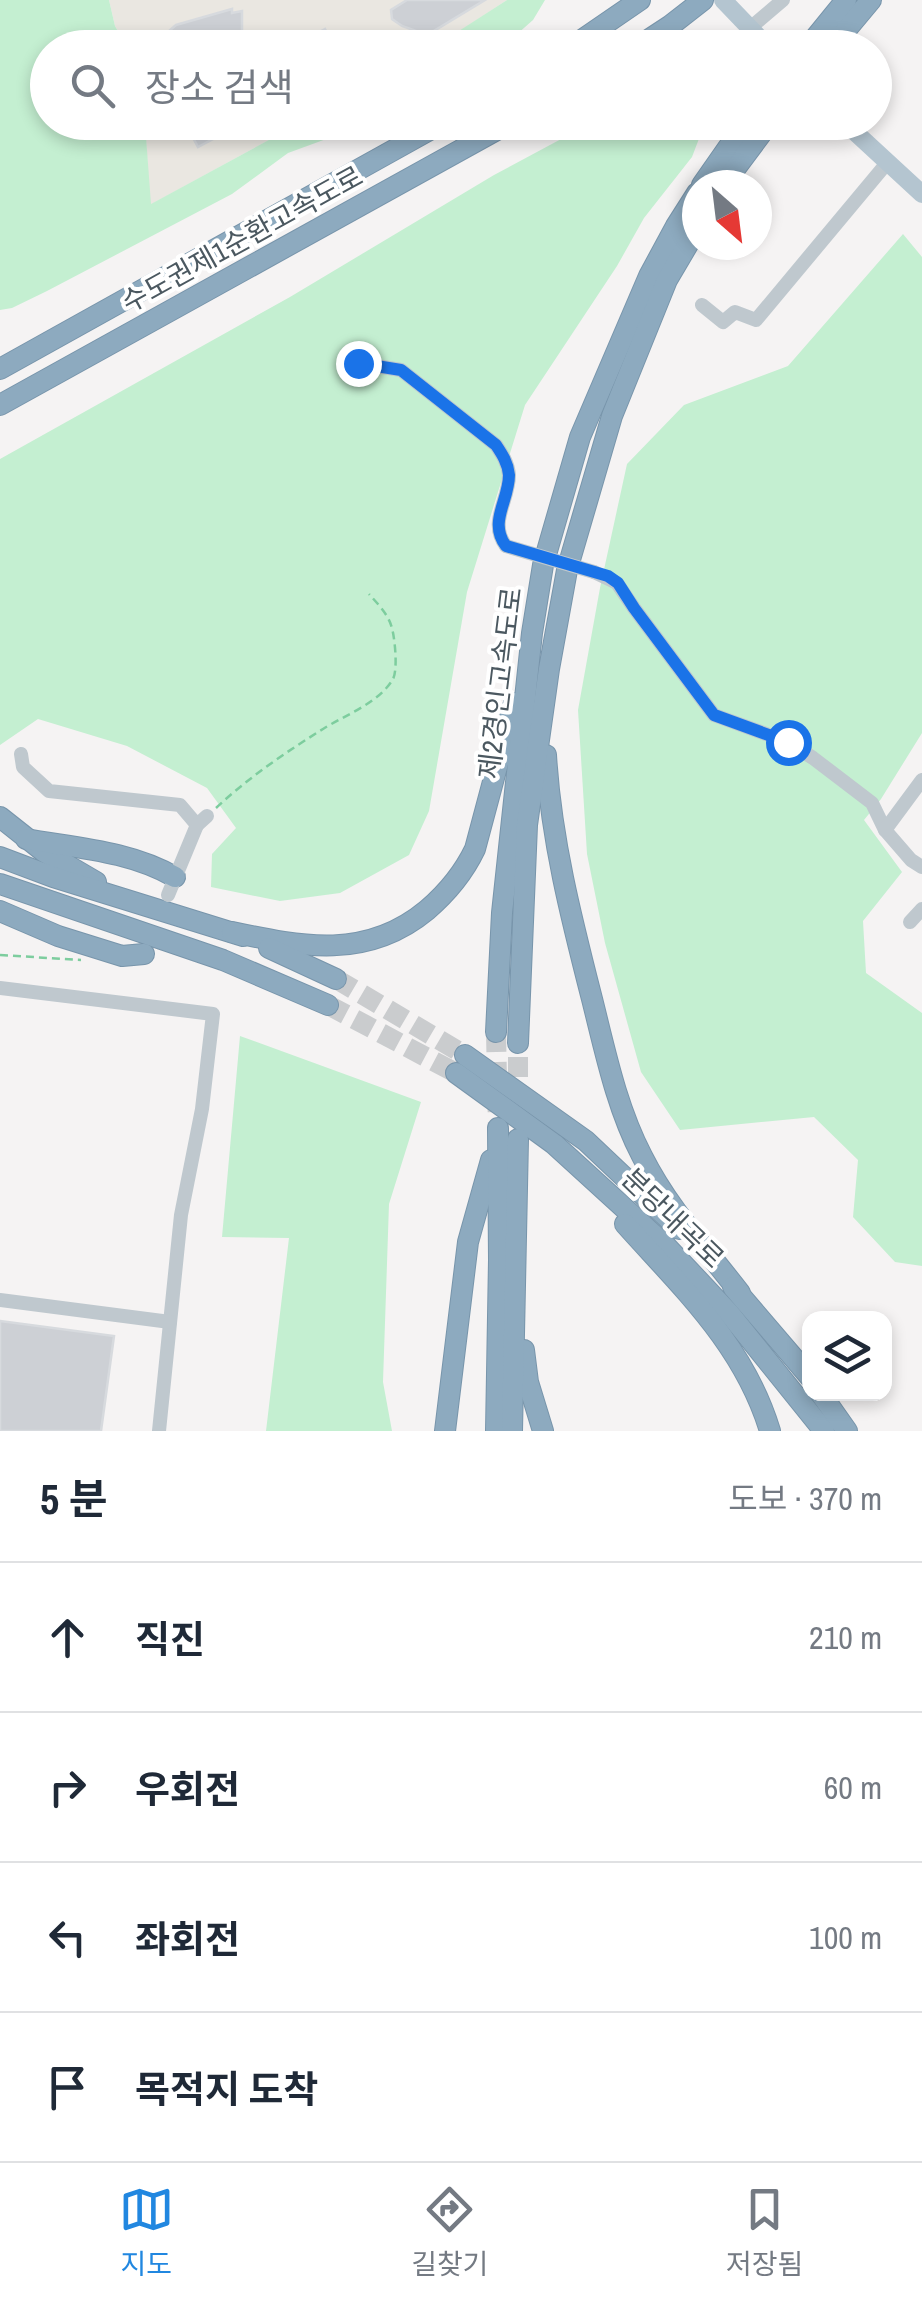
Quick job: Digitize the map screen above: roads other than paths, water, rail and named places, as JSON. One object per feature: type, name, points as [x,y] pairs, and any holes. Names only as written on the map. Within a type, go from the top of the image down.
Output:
[{"type":"highway","points":[[596,30],[640,0]]},
{"type":"highway","points":[[663,30],[703,0]]},
{"type":"highway","points":[[822,30],[846,0]]},
{"type":"highway","points":[[847,30],[871,0]]},
{"type":"highway","name":"수도권제1순환고속도로","points":[[0,369],[412,140]]},
{"type":"highway","name":"수도권제1순환고속도로","points":[[0,405],[478,140]]},
{"type":"highway","points":[[712,170],[733,140]]},
{"type":"highway","points":[[735,170],[757,140]]},
{"type":"highway","name":"제2경인고속도로","points":[[496,1032],[502,913],[543,565],[580,437],[649,276],[682,238]]},
{"type":"highway","name":"제2경인고속도로","points":[[518,1042],[527,825],[567,570],[612,416],[682,244]]},
{"type":"highway","points":[[0,857],[232,932],[323,946],[385,936],[418,917],[453,886],[466,868],[481,833],[532,633]]},
{"type":"highway","points":[[549,670],[546,749],[556,848],[616,1092],[647,1166],[678,1214],[740,1293]]},
{"type":"highway","points":[[0,817],[43,852],[124,899]]},
{"type":"highway","points":[[26,839],[152,863],[172,886]]},
{"type":"highway","points":[[0,884],[222,959],[328,1004]]},
{"type":"highway","points":[[0,911],[58,936],[122,956],[144,954]]},
{"type":"highway","points":[[232,932],[336,978]]},
{"type":"highway","name":"분당내곡로","points":[[802,1367],[690,1239],[586,1141],[461,1064],[679,1260],[729,1313],[824,1431]]},
{"type":"highway","points":[[504,1135],[528,1382],[543,1431]]},
{"type":"highway","points":[[445,1431],[468,1242],[504,1135]]},
{"type":"highway","points":[[496,1431],[504,1135]]},
{"type":"highway","points":[[554,1144],[721,1332],[756,1393],[770,1431]]},
{"type":"highway","points":[[512,1431],[516,1270]]},
{"type":"highway","points":[[826,1401],[847,1431]]},
{"type":"main road","points":[[723,0],[750,28]]},
{"type":"main road","points":[[863,140],[922,194]]},
{"type":"street","points":[[750,28],[782,0]]},
{"type":"street","points":[[702,305],[723,322],[735,312],[756,320],[888,164]]},
{"type":"street","points":[[358,363],[401,370],[496,445],[509,476],[498,536],[506,546],[608,576],[618,583],[714,715],[788,742],[814,758],[872,803],[885,830],[922,867]]},
{"type":"street","points":[[21,754],[23,767],[49,791],[180,805],[202,820],[172,886]]},
{"type":"street","points":[[885,830],[922,780]]},
{"type":"street","points":[[910,922],[922,909]]},
{"type":"street","points":[[0,988],[213,1014],[202,1109],[181,1215],[159,1431]]},
{"type":"street","points":[[0,1300],[170,1322]]},
{"type":"tunnel","points":[[336,979],[465,1055]]},
{"type":"tunnel","points":[[328,1005],[456,1073]]},
{"type":"tunnel","points":[[496,1032],[498,1128]]},
{"type":"tunnel","points":[[518,1043],[518,1107]]}]
